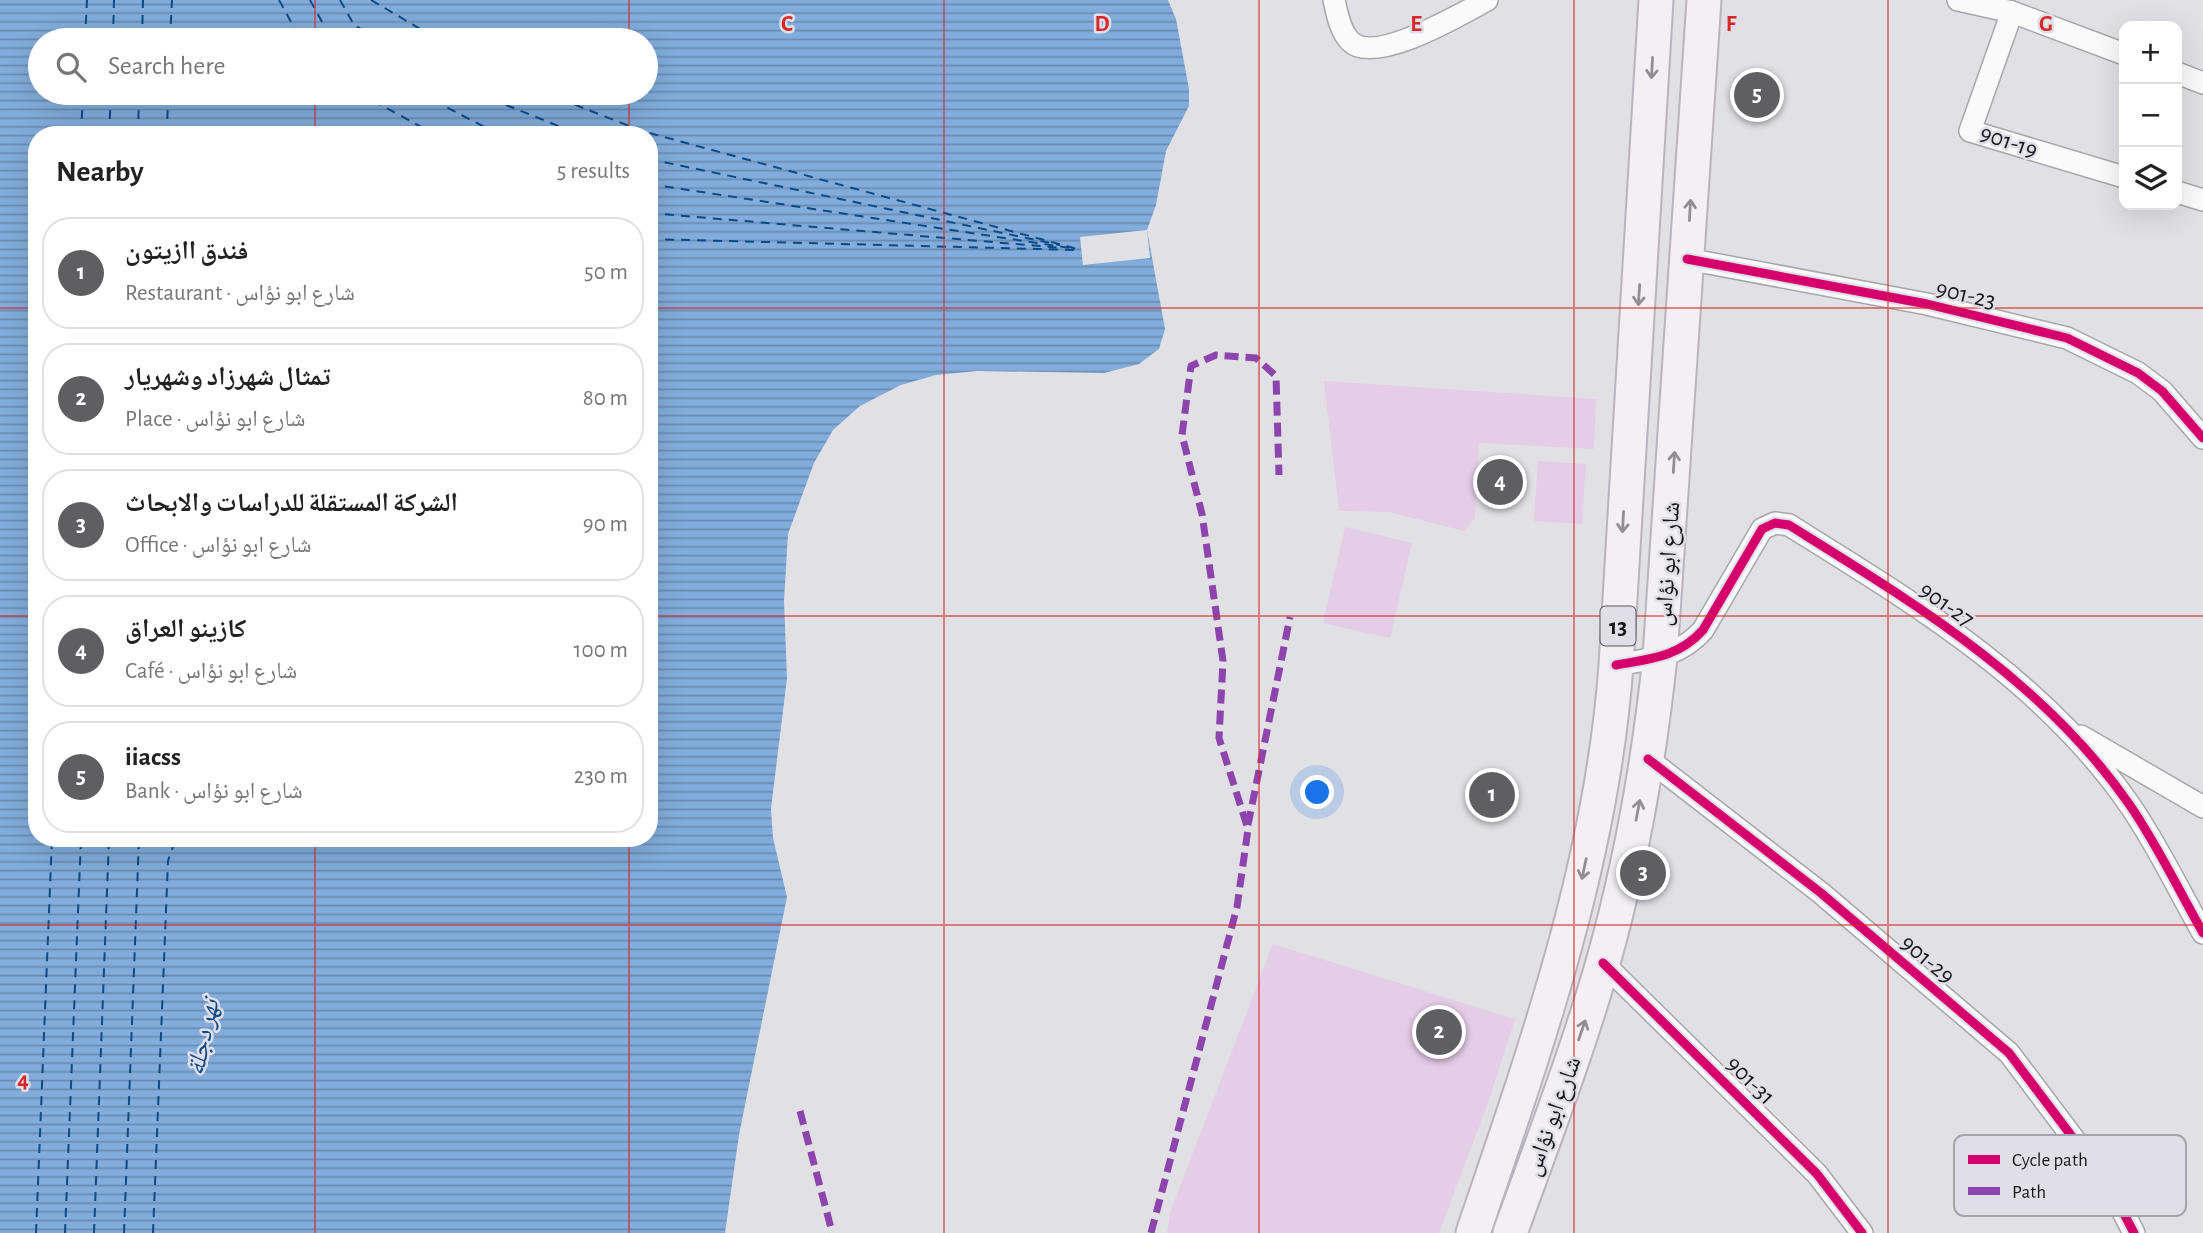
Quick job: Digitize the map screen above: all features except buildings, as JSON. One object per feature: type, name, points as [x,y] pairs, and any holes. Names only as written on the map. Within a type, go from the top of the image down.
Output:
[{"type":"main road","name":"شارع ابو نؤاس","points":[[1473,1233],[1547,1010],[1581,884],[1605,763],[1616,665],[1656,0]]},
{"type":"main road","name":"شارع ابو نؤاس","points":[[1510,1233],[1603,963],[1622,887],[1648,759],[1660,657],[1704,0]]},
{"type":"street","points":[[1334,0],[1339,22],[1350,41],[1360,47],[1394,46],[1487,0]]},
{"type":"street","points":[[1958,0],[2012,12],[2119,52]]},
{"type":"street","name":"901-19","points":[[2012,12],[1970,131],[2119,176]]},
{"type":"street","points":[[2182,75],[2203,83]]},
{"type":"street","points":[[2182,194],[2203,200]]},
{"type":"street","name":"901-23","points":[[1687,260],[1927,304],[2067,338],[2116,360],[2162,391],[2203,438]]},
{"type":"street","points":[[2162,391],[2203,419]]},
{"type":"street","name":"901-27","points":[[1616,665],[1660,657],[1691,643],[1703,630],[1762,529],[1775,523],[1788,525],[1913,603],[1995,662],[2069,729],[2129,804],[2203,933]]},
{"type":"street","points":[[2069,729],[2203,807]]},
{"type":"street","name":"901-29","points":[[1648,759],[1821,893],[2009,1053],[2071,1135]]},
{"type":"street","name":"901-31","points":[[1603,963],[1817,1174],[1862,1233]]},
{"type":"street","name":"901-29","points":[[2125,1216],[2134,1233]]},
{"type":"shaded area","points":[[1324,381],[1596,399],[1594,449],[1479,443],[1475,518],[1464,531],[1389,512],[1339,511]]},
{"type":"shaded area","points":[[1538,461],[1586,464],[1582,524],[1534,521]]},
{"type":"shaded area","points":[[1345,527],[1412,543],[1390,638],[1323,623]]},
{"type":"shaded area","points":[[1273,944],[1515,1019],[1488,1103],[1439,1233],[1167,1233],[1171,1210]]},
{"type":"water","name":"نهر دجلة","points":[[0,0],[1168,0],[1176,19],[1189,89],[1189,106],[1166,151],[1156,205],[1147,230],[1165,329],[1159,349],[1139,364],[1104,373],[977,371],[936,375],[901,385],[860,406],[833,430],[814,463],[788,534],[784,601],[787,678],[771,809],[773,838],[787,897],[739,1135],[725,1233],[0,1233]]},
{"type":"pier","points":[[1147,230],[1150,258],[1083,265],[1080,237]]},
{"type":"ferry route","points":[[86,28],[87,0]]},
{"type":"ferry route","points":[[113,28],[114,0]]},
{"type":"ferry route","points":[[142,28],[143,0]]},
{"type":"ferry route","points":[[171,28],[172,0]]},
{"type":"ferry route","points":[[279,0],[294,28]]},
{"type":"ferry route","points":[[310,0],[325,28]]},
{"type":"ferry route","points":[[340,0],[354,25],[359,28]]},
{"type":"ferry route","points":[[371,0],[419,28]]},
{"type":"ferry route","points":[[81,126],[82,105]]},
{"type":"ferry route","points":[[109,126],[110,105]]},
{"type":"ferry route","points":[[138,126],[139,105]]},
{"type":"ferry route","points":[[167,126],[168,105]]},
{"type":"ferry route","points":[[381,105],[420,126]]},
{"type":"ferry route","points":[[442,105],[483,126]]},
{"type":"ferry route","points":[[506,105],[558,126]]},
{"type":"ferry route","points":[[576,105],[629,126]]},
{"type":"ferry route","points":[[658,135],[1081,250]]},
{"type":"ferry route","points":[[658,161],[1060,245]]},
{"type":"ferry route","points":[[658,185],[1070,248]]},
{"type":"ferry route","points":[[658,214],[1063,248]]},
{"type":"ferry route","points":[[658,239],[1077,250]]},
{"type":"ferry route","points":[[36,1233],[52,847]]},
{"type":"ferry route","points":[[65,1233],[81,847]]},
{"type":"ferry route","points":[[94,1233],[109,847]]},
{"type":"ferry route","points":[[124,1233],[139,847]]},
{"type":"ferry route","points":[[153,1233],[168,861],[173,847]]},
{"type":"marked path","points":[[1151,1233],[1237,907],[1248,829],[1219,738],[1223,661],[1202,514],[1182,435],[1191,366],[1216,355],[1256,358],[1276,376],[1279,475]]},
{"type":"marked path","points":[[1248,825],[1290,617]]},
{"type":"marked path","points":[[800,1111],[831,1228],[830,1233]]},
{"type":"cycle path","points":[[1687,259],[1927,304],[2067,338],[2138,373],[2162,391],[2203,438]]},
{"type":"cycle path","points":[[1616,665],[1663,655],[1694,639],[1703,630],[1762,529],[1775,523],[1789,525],[1883,584],[1974,647],[2057,719],[2095,760],[2129,804],[2203,933]]},
{"type":"cycle path","points":[[1648,759],[1821,893],[2009,1053],[2071,1135]]},
{"type":"cycle path","points":[[1603,963],[1817,1174],[1862,1233]]},
{"type":"cycle path","points":[[2125,1216],[2134,1233]]},
{"type":"place","name":"iiacss","points":[[1757,95]]},
{"type":"place","name":"كازينو العراق","points":[[1500,482]]},
{"type":"place","name":"فندق اازيتون","points":[[1492,795]]},
{"type":"place","name":"الشركة المستقلة للدراسات والابحاث","points":[[1643,873]]},
{"type":"place","name":"تمثال شهرزاد وشهريار","points":[[1439,1032]]}]
